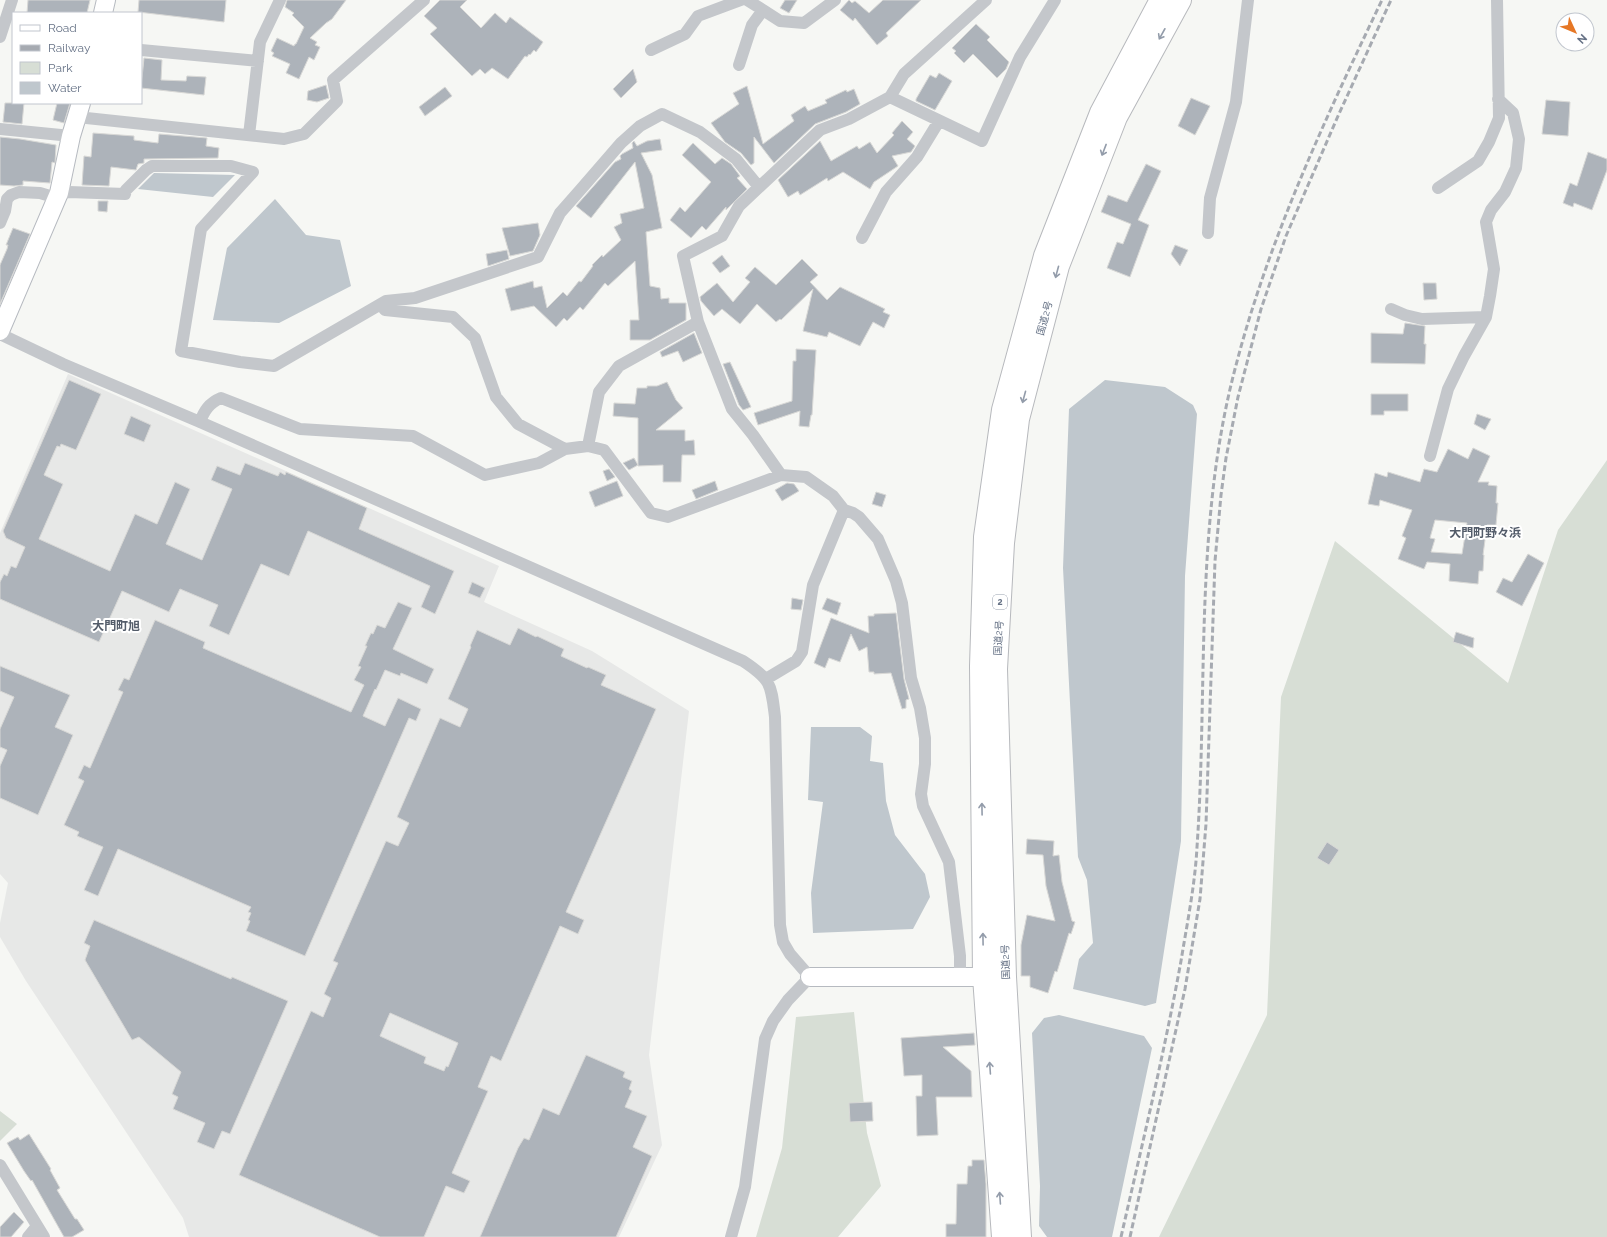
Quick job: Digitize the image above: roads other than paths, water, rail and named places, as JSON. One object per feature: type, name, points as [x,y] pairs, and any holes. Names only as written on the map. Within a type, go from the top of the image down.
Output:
[{"type":"highway","name":"国道2号","points":[[1003,1237],[981,666],[985,537],[1003,410],[1045,256],[1101,113],[1161,0]]},
{"type":"highway","name":"国道2号","points":[[1020,1237],[994,977],[996,669],[1003,543],[1018,419],[1061,258],[1116,117],[1180,0]]},
{"type":"street","points":[[0,37],[12,0]]},
{"type":"street","points":[[103,12],[106,0]]},
{"type":"street","points":[[249,135],[260,42],[280,0]]},
{"type":"street","points":[[0,331],[59,193],[71,136],[79,110],[284,139],[304,134],[337,101],[333,80],[424,0]]},
{"type":"street","points":[[651,50],[685,34],[698,16],[741,0]]},
{"type":"street","points":[[747,0],[780,21],[804,23],[835,0]]},
{"type":"street","points":[[782,475],[732,409],[698,322],[682,256],[722,236],[739,206],[820,130],[849,119],[890,97],[904,74],[986,0]]},
{"type":"street","points":[[890,97],[982,142],[1020,57],[1056,0]]},
{"type":"street","points":[[1208,233],[1210,198],[1236,102],[1248,0]]},
{"type":"street","points":[[1438,188],[1478,161],[1489,142],[1499,118],[1497,0]]},
{"type":"street","points":[[739,65],[752,25],[763,10]]},
{"type":"street","points":[[142,50],[258,61]]},
{"type":"street","points":[[1430,456],[1448,389],[1464,356],[1486,317],[1494,269],[1486,222],[1491,210],[1505,192],[1516,168],[1519,139],[1513,113],[1498,99]]},
{"type":"street","points":[[0,223],[5,211],[7,199],[11,195],[19,192],[40,193],[50,196],[69,192],[125,194],[126,190],[152,166],[231,166],[253,172],[202,229],[181,351],[240,362],[274,366],[382,305],[386,301],[415,298],[538,257],[564,208],[621,143],[640,126],[662,114],[700,132],[736,159],[759,187]]},
{"type":"street","points":[[862,238],[886,192],[917,158],[939,121]]},
{"type":"street","points":[[0,129],[71,136]]},
{"type":"street","points":[[382,305],[385,310],[453,317],[474,338],[496,397],[518,424],[565,449]]},
{"type":"street","points":[[1391,309],[1405,315],[1422,319],[1486,317]]},
{"type":"street","points":[[588,446],[599,392],[619,366],[698,322]]},
{"type":"street","points":[[0,334],[63,364],[200,422],[743,661],[758,671],[766,679],[772,689],[775,717],[780,925],[783,942],[790,954],[810,977]]},
{"type":"street","points":[[200,422],[210,405],[221,398],[300,429],[414,436],[485,475],[540,463],[565,449],[588,446],[604,450],[651,513],[668,517],[782,475],[806,477],[833,496],[844,510],[853,512],[859,517],[878,539],[896,581],[902,603],[911,678],[920,708],[926,738],[925,764],[921,794],[923,806],[948,862],[960,956],[960,978]]},
{"type":"street","points":[[766,679],[796,661],[802,652],[813,585],[844,510]]},
{"type":"street","points":[[731,1237],[744,1187],[765,1039],[773,1021],[788,1000],[810,977],[994,977]]},
{"type":"street","points":[[0,1165],[44,1237]]},
{"type":"street","points":[[28,1237],[37,1226]]},
{"type":"water","points":[[154,173],[235,175],[213,197],[138,189]]},
{"type":"water","points":[[275,199],[306,235],[340,240],[351,286],[279,323],[213,320],[227,248]]},
{"type":"water","points":[[1105,380],[1165,387],[1193,405],[1197,414],[1185,576],[1181,841],[1156,1003],[1145,1006],[1073,989],[1079,959],[1093,943],[1087,880],[1078,857],[1063,568],[1069,409]]},
{"type":"water","points":[[811,727],[860,727],[872,736],[870,761],[883,763],[886,801],[895,835],[925,874],[930,897],[913,929],[813,933],[811,893],[823,802],[808,800]]},
{"type":"water","points":[[1059,1015],[1144,1036],[1152,1048],[1112,1237],[1047,1237],[1039,1226],[1040,1186],[1032,1033],[1044,1018]]},
{"type":"railway","points":[[1121,1237],[1181,961],[1194,876],[1200,787],[1208,547],[1213,487],[1222,428],[1235,369],[1248,321],[1281,227],[1319,135],[1382,0]]},
{"type":"railway","points":[[1130,1237],[1185,989],[1200,899],[1206,824],[1215,561],[1226,458],[1238,397],[1261,309],[1286,236],[1338,116],[1391,0]]},
{"type":"district","name":"大門町野々浜","points":[[1485,533]]},
{"type":"district","name":"大門町旭","points":[[116,626]]}]
